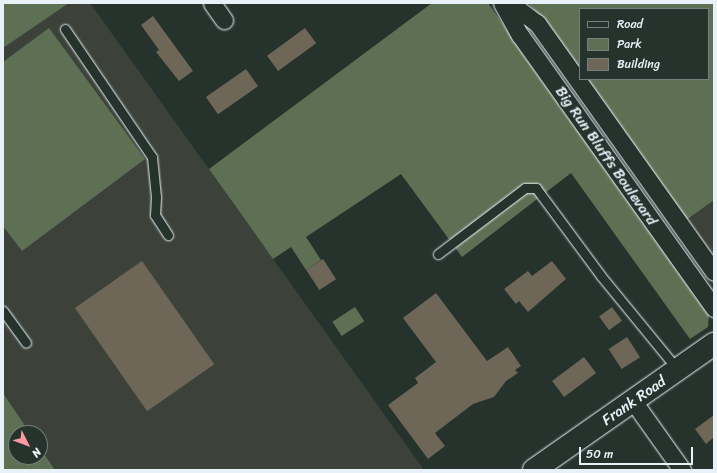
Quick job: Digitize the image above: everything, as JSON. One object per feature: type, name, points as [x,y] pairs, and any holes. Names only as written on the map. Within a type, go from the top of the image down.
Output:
[{"type":"main road","name":"Frank Road","points":[[534,470],[714,344]]},
{"type":"street","points":[[212,3],[224,20]]},
{"type":"street","name":"Big Run Bluffs Boulevard","points":[[502,3],[520,35],[705,270]]},
{"type":"street","name":"Big Run Bluffs Boulevard","points":[[510,3],[537,23],[705,270],[714,308]]},
{"type":"street","points":[[633,401],[682,470]]},
{"type":"lane","points":[[65,29],[152,157],[156,197],[155,215],[168,235]]},
{"type":"lane","points":[[438,254],[524,188],[536,188],[601,276],[678,370]]},
{"type":"lane","points":[[3,311],[26,343]]},
{"type":"shaded area","points":[[69,3],[90,3],[424,470],[55,470],[48,460],[48,425],[25,425],[3,393],[3,48]]},
{"type":"shaded area","points":[[714,200],[714,264],[685,221]]},
{"type":"green space","points":[[3,3],[69,3],[3,48]]},
{"type":"green space","points":[[432,3],[488,3],[709,314],[708,327],[690,339],[571,173],[462,257],[401,174],[306,237],[321,260],[306,270],[291,247],[273,259],[209,169]]},
{"type":"green space","points":[[528,3],[714,3],[714,200],[685,221],[586,80],[709,80],[709,8],[579,8],[579,71],[541,17]]},
{"type":"green space","points":[[49,28],[145,159],[22,251],[3,226],[3,62]]},
{"type":"green space","points":[[355,307],[364,321],[342,336],[332,322]]},
{"type":"green space","points":[[3,393],[25,425],[8,425],[8,465],[48,465],[48,460],[55,470],[3,470]]},
{"type":"building","points":[[153,16],[193,71],[179,81],[156,52],[159,50],[141,25]]},
{"type":"building","points":[[305,28],[316,43],[278,71],[267,56]]},
{"type":"building","points":[[246,69],[258,86],[218,114],[206,97]]},
{"type":"building","points":[[323,259],[336,279],[319,290],[306,270]]},
{"type":"building","points":[[142,261],[214,364],[147,411],[75,308]]},
{"type":"building","points":[[552,261],[566,279],[528,312],[519,301],[516,304],[504,289],[528,271],[532,276]]},
{"type":"building","points":[[436,293],[487,361],[508,347],[521,366],[515,370],[518,373],[506,381],[494,397],[473,404],[435,433],[445,446],[428,459],[388,405],[418,383],[415,378],[436,362],[403,318]]},
{"type":"building","points":[[612,307],[622,321],[609,330],[599,316]]},
{"type":"building","points":[[627,337],[640,357],[622,369],[609,349]]},
{"type":"building","points":[[584,357],[596,373],[564,397],[552,381]]},
{"type":"building","points":[[714,415],[714,437],[706,444],[695,429]]}]
